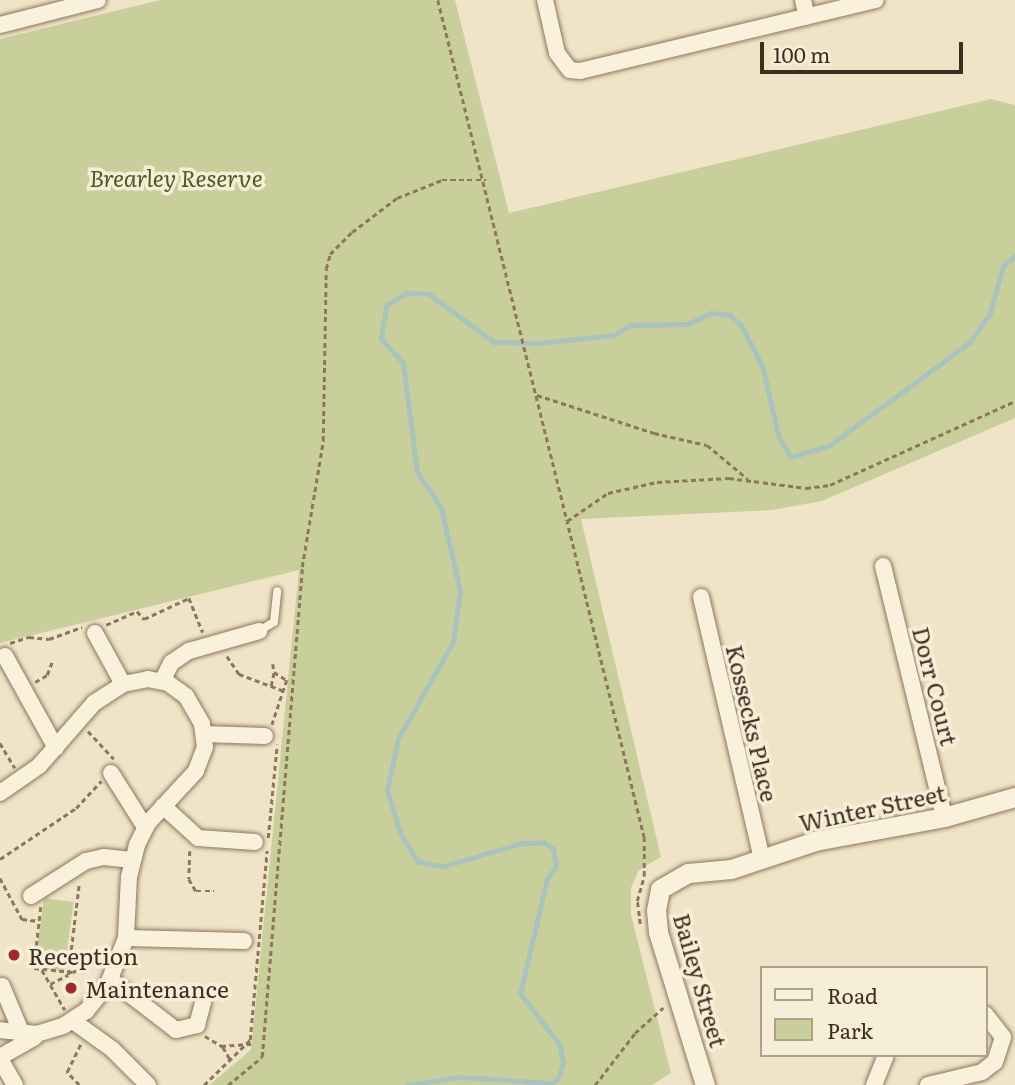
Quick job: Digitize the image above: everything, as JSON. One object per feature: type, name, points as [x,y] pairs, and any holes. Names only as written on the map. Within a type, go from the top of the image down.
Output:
[{"type":"street","points":[[0,25],[98,0]]},
{"type":"street","points":[[545,0],[557,53],[570,70],[580,72],[876,0]]},
{"type":"street","points":[[803,0],[807,17]]},
{"type":"street","name":"Dorr Court","points":[[883,566],[944,817]]},
{"type":"street","name":"Kossecks Place","points":[[701,597],[762,859]]},
{"type":"street","points":[[96,631],[122,684]]},
{"type":"street","points":[[162,681],[175,659],[213,642],[259,631]]},
{"type":"street","points":[[3,651],[56,748]]},
{"type":"street","points":[[0,793],[34,771],[104,694],[122,684],[162,681],[190,702],[204,734],[196,771],[145,827],[132,860],[125,938],[111,980],[73,1021],[0,1058],[15,1085]]},
{"type":"street","points":[[204,734],[273,735]]},
{"type":"street","points":[[109,771],[145,827]]},
{"type":"street","name":"Winter Street","points":[[660,889],[688,873],[731,869],[842,835],[944,817],[1015,797]]},
{"type":"street","points":[[163,806],[190,833],[206,841],[255,842]]},
{"type":"street","points":[[37,892],[81,863],[104,857],[132,860]]},
{"type":"street","name":"Bailey Street","points":[[660,889],[656,910],[658,932],[705,1085]]},
{"type":"street","points":[[125,938],[244,941]]},
{"type":"street","points":[[111,980],[172,1028],[184,1031],[196,1026],[203,1003]]},
{"type":"street","points":[[2,986],[22,1034]]},
{"type":"street","points":[[928,1085],[982,1072],[995,1062],[1003,1037],[987,1017]]},
{"type":"street","points":[[73,1021],[88,1031],[148,1085]]},
{"type":"street","points":[[0,1030],[22,1034],[47,1032]]},
{"type":"street","points":[[874,1085],[885,1057]]},
{"type":"lane","points":[[259,631],[274,622],[277,591]]},
{"type":"path","points":[[439,0],[486,180],[644,838],[644,876],[637,901],[641,929]]},
{"type":"path","points":[[228,1085],[262,1057],[302,567],[323,441],[326,270],[330,254],[352,232],[397,198],[442,180],[486,180]]},
{"type":"path","points":[[537,395],[654,433],[707,445],[748,479]]},
{"type":"path","points":[[567,522],[596,499],[632,485],[748,479],[806,488],[830,485],[1015,401]]},
{"type":"path","points":[[3,651],[29,637],[49,639],[83,626],[96,631],[136,611],[144,619],[189,598],[213,642],[237,673],[284,691]]},
{"type":"path","points":[[28,698],[32,684],[47,675],[52,662]]},
{"type":"path","points":[[271,686],[273,664]]},
{"type":"path","points":[[204,1085],[250,1040],[260,895],[264,892],[272,723],[287,680],[274,672]]},
{"type":"path","points":[[0,859],[77,808],[116,761],[79,719]]},
{"type":"path","points":[[0,743],[12,764],[22,770]]},
{"type":"path","points":[[190,833],[189,879],[196,891],[214,891]]},
{"type":"path","points":[[50,985],[68,972],[81,863]]},
{"type":"path","points":[[0,878],[22,919],[39,921]]},
{"type":"path","points":[[37,892],[39,921],[34,968],[68,972],[80,969],[85,973]]},
{"type":"path","points":[[41,969],[73,1021]]},
{"type":"path","points":[[595,1085],[635,1033],[663,1012],[660,997]]},
{"type":"path","points":[[196,1026],[221,1046],[231,1061]]},
{"type":"path","points":[[79,1085],[67,1072],[88,1031]]},
{"type":"path","points":[[221,1046],[252,1044]]},
{"type":"green space","name":"Brearley Reserve","points":[[160,0],[455,0],[509,213],[991,99],[1015,105],[1015,418],[822,501],[772,510],[581,519],[661,857],[639,870],[631,888],[631,915],[671,1073],[652,1085],[209,1085],[251,1050],[299,570],[0,643],[0,39]]},
{"type":"green space","points":[[44,898],[74,902],[64,971],[34,967]]},
{"type":"waterway","points":[[407,1085],[460,1077],[551,1083],[558,1079],[563,1064],[559,1044],[520,994],[547,879],[556,866],[553,849],[544,843],[521,844],[442,867],[418,862],[401,836],[387,790],[398,739],[453,642],[460,591],[441,508],[417,472],[403,363],[381,339],[386,306],[406,293],[429,294],[494,342],[539,343],[614,335],[631,325],[688,324],[711,313],[730,315],[742,326],[763,367],[779,437],[791,457],[830,445],[970,342],[990,313],[1003,266],[1015,256]]},
{"type":"place","name":"Reception","points":[[14,955]]},
{"type":"place","name":"Maintenance","points":[[71,988]]}]
